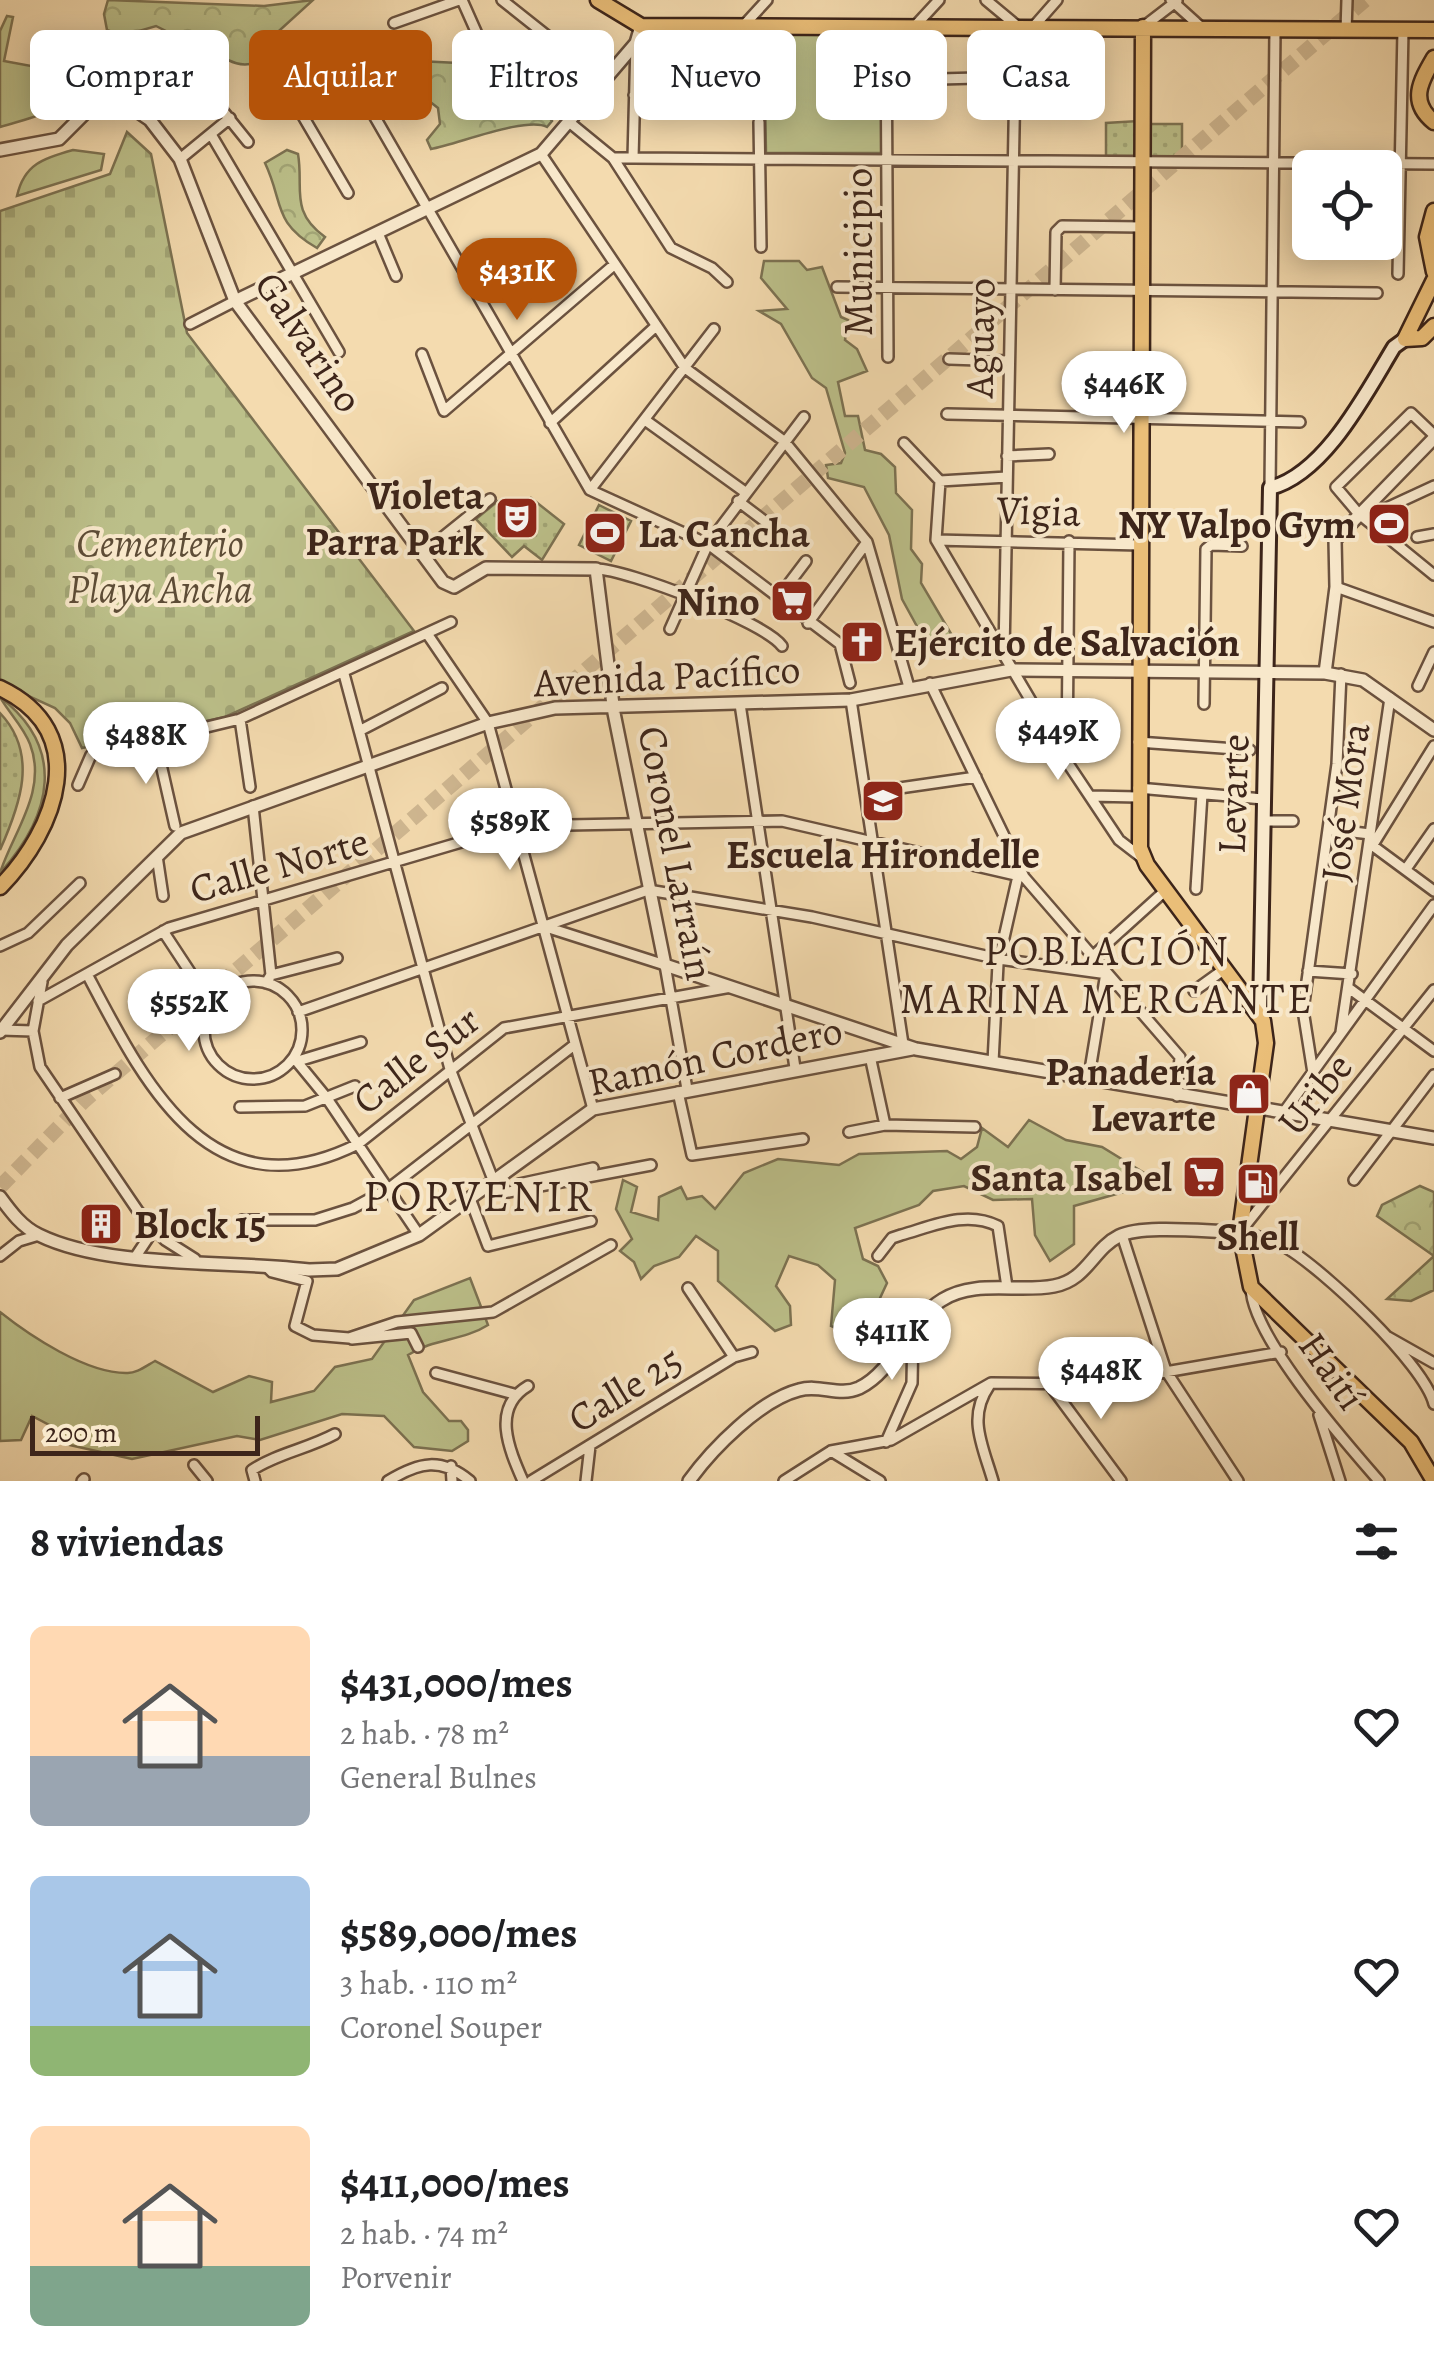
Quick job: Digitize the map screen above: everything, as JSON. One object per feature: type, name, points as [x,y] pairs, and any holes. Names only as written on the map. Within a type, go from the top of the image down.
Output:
[{"type":"main road","points":[[598,0],[641,26],[1434,30]]},
{"type":"main road","points":[[1144,27],[1138,742],[1144,858],[1260,1012]]},
{"type":"main road","points":[[1434,58],[1418,92],[1422,111],[1434,122]]},
{"type":"main road","points":[[1434,211],[1426,236],[1434,272]]},
{"type":"main road","points":[[1270,488],[1295,479],[1346,427],[1394,347],[1405,339],[1434,280]]},
{"type":"main road","points":[[1405,339],[1428,343],[1434,326]]},
{"type":"main road","name":"Levarte","points":[[1251,1287],[1240,1232],[1266,1043],[1260,1012],[1270,488]]},
{"type":"main road","points":[[0,688],[44,720],[54,744],[58,776],[52,802],[31,847],[0,887]]},
{"type":"main road","points":[[1251,1287],[1411,1442],[1434,1481]]},
{"type":"street","points":[[394,24],[460,0],[475,30]]},
{"type":"street","points":[[502,0],[540,30]]},
{"type":"street","points":[[753,30],[752,24],[766,0]]},
{"type":"street","points":[[915,26],[940,0]]},
{"type":"street","points":[[986,0],[1016,26]]},
{"type":"street","points":[[1034,25],[1058,0]]},
{"type":"street","points":[[1346,30],[1347,0]]},
{"type":"street","points":[[1144,27],[1174,1],[1204,30]]},
{"type":"street","points":[[640,30],[641,26]]},
{"type":"street","name":"Municipio","points":[[886,27],[888,357]]},
{"type":"street","name":"Levarte","points":[[1270,488],[1275,30]]},
{"type":"street","points":[[1404,30],[1402,163],[1434,164]]},
{"type":"street","points":[[348,192],[290,94],[298,55],[331,41],[590,490],[708,544],[844,648],[850,683]]},
{"type":"street","points":[[614,69],[634,46]]},
{"type":"street","points":[[622,96],[634,107]]},
{"type":"street","name":"Galvarino","points":[[0,150],[60,139],[86,112],[117,103],[150,120],[180,159],[235,301],[450,586],[486,568],[596,569]]},
{"type":"street","points":[[180,159],[230,118],[248,142]]},
{"type":"street","points":[[633,158],[635,120]]},
{"type":"street","name":"Aguayo","points":[[1004,653],[1015,120]]},
{"type":"street","points":[[190,324],[541,154],[569,122],[613,158],[671,248],[712,268],[727,282]]},
{"type":"street","points":[[759,122],[761,247]]},
{"type":"street","points":[[212,136],[339,352]]},
{"type":"street","points":[[541,154],[685,368],[784,441],[866,542],[909,688]]},
{"type":"street","points":[[613,158],[1292,164]]},
{"type":"street","points":[[1055,290],[1056,232],[1062,226],[1142,227]]},
{"type":"street","points":[[378,233],[396,276]]},
{"type":"street","points":[[1398,274],[1399,260]]},
{"type":"street","points":[[422,354],[444,411],[615,264]]},
{"type":"street","points":[[837,287],[1376,293]]},
{"type":"street","points":[[550,422],[654,327]]},
{"type":"street","points":[[590,490],[714,329]]},
{"type":"street","points":[[949,360],[1008,361]]},
{"type":"street","points":[[1325,672],[1336,586],[1334,544],[1361,516],[1434,437],[1411,413],[1337,484],[1337,490],[1361,516],[1434,575]]},
{"type":"street","points":[[947,414],[1300,422]]},
{"type":"street","points":[[670,629],[708,544],[804,418]]},
{"type":"street","points":[[644,420],[742,497],[767,523]]},
{"type":"street","points":[[904,444],[940,481],[936,540],[1011,670],[1118,840],[1144,858]]},
{"type":"street","points":[[1007,456],[1050,454]]},
{"type":"street","points":[[940,481],[1007,477]]},
{"type":"street","points":[[1361,516],[1434,486]]},
{"type":"street","points":[[423,553],[490,499]]},
{"type":"street","points":[[1417,537],[1434,534]]},
{"type":"street","name":"Vigia","points":[[936,540],[1006,538],[1140,545]]},
{"type":"street","points":[[808,623],[866,542]]},
{"type":"street","points":[[1067,762],[1069,542]]},
{"type":"street","points":[[1204,704],[1206,549],[1210,545],[1242,546]]},
{"type":"street","points":[[778,598],[806,561]]},
{"type":"street","points":[[596,569],[624,571],[752,622],[774,635],[782,646]]},
{"type":"street","name":"Coronel Larraín","points":[[596,569],[614,706],[672,999],[692,1155],[803,1140]]},
{"type":"street","points":[[1336,586],[1434,622]]},
{"type":"street","points":[[78,785],[92,755],[240,719],[452,622]]},
{"type":"street","points":[[428,635],[488,722],[592,1108]]},
{"type":"street","points":[[1418,686],[1434,652]]},
{"type":"street","name":"Avenida Pacífico","points":[[1,1031],[67,945],[187,830],[488,722],[555,708],[851,700],[1011,670],[1139,670],[1342,674],[1363,680],[1434,730]]},
{"type":"street","points":[[344,674],[450,1068],[496,1187],[503,1193],[651,1166]]},
{"type":"street","points":[[1314,1073],[1302,1027],[1337,764],[1342,674]]},
{"type":"street","points":[[930,683],[1021,876],[1180,1057],[1177,1096]]},
{"type":"street","points":[[361,730],[442,688]]},
{"type":"street","name":"José Mora","points":[[1341,1032],[1390,698]]},
{"type":"street","points":[[851,700],[872,842],[910,1046]]},
{"type":"street","points":[[740,704],[795,1068]]},
{"type":"street","points":[[240,719],[250,787]]},
{"type":"street","points":[[155,738],[176,826]]},
{"type":"street","points":[[1138,742],[1250,750]]},
{"type":"street","points":[[1371,840],[1434,746]]},
{"type":"street","points":[[864,793],[976,777]]},
{"type":"street","points":[[1090,796],[1138,792],[1263,800]]},
{"type":"street","points":[[1196,889],[1202,794]]},
{"type":"street","points":[[253,806],[269,979],[298,1012],[302,1036],[296,1060]]},
{"type":"street","points":[[1263,821],[1293,820]]},
{"type":"street","name":"Calle Norte","points":[[38,1001],[163,931],[516,826],[782,821],[1021,876]]},
{"type":"street","points":[[1328,829],[1371,840],[1434,891]]},
{"type":"street","points":[[1406,869],[1434,829]]},
{"type":"street","points":[[157,856],[164,896]]},
{"type":"street","points":[[993,1062],[998,959],[1021,876]]},
{"type":"street","points":[[0,946],[28,933],[80,883]]},
{"type":"street","points":[[298,1012],[648,890],[888,932],[998,959],[1107,973]]},
{"type":"street","points":[[1093,956],[1166,890]]},
{"type":"street","points":[[1284,1112],[1434,905]]},
{"type":"street","points":[[546,927],[738,986],[910,1046],[1088,1082],[1434,1138]]},
{"type":"street","points":[[163,931],[211,1004]]},
{"type":"street","points":[[337,958],[269,979],[235,984],[211,1004],[203,1030],[205,1044],[223,1070],[253,1080],[269,1077],[296,1060],[361,1042]]},
{"type":"street","points":[[1194,991],[1226,968]]},
{"type":"street","points":[[1308,971],[1352,974]]},
{"type":"street","points":[[1088,1082],[1107,973]]},
{"type":"street","name":"Calle Sur","points":[[88,974],[135,1067],[148,1083],[205,1143],[252,1165],[287,1165],[333,1157],[358,1144],[504,1028],[738,986]]},
{"type":"street","points":[[42,982],[33,1031],[40,1068],[154,1230],[195,1260]]},
{"type":"street","points":[[1350,989],[1434,1051]]},
{"type":"street","name":"Uribe","points":[[1240,1232],[1334,1120],[1434,990]]},
{"type":"street","points":[[1,1031],[33,1031]]},
{"type":"street","points":[[242,1220],[315,1220],[353,1208],[388,1189],[574,1046]]},
{"type":"street","name":"Ramón Cordero","points":[[39,1235],[69,1246],[136,1256],[337,1268],[419,1235],[496,1187],[592,1108],[910,1046]]},
{"type":"street","points":[[870,1056],[885,1125]]},
{"type":"street","points":[[296,1060],[326,1097],[419,1235]]},
{"type":"street","points":[[60,1098],[115,1074]]},
{"type":"street","points":[[1354,1180],[1434,1074]]},
{"type":"street","points":[[240,1107],[294,1108],[355,1086]]},
{"type":"street","points":[[849,1132],[885,1125],[975,1127]]},
{"type":"street","points":[[496,1187],[592,1168]]},
{"type":"street","points":[[0,1197],[39,1235],[19,1241],[0,1256]]},
{"type":"street","points":[[471,1201],[484,1242],[494,1247],[591,1221]]},
{"type":"street","points":[[878,1256],[901,1235],[962,1217],[990,1222],[998,1226],[1007,1287]]},
{"type":"street","points":[[136,1256],[154,1230]]},
{"type":"street","points":[[689,1481],[722,1442],[784,1398],[800,1390],[844,1393],[874,1378],[913,1327],[950,1295],[1007,1287],[1051,1287],[1072,1280],[1122,1234],[1240,1232],[1267,1239],[1300,1258],[1386,1336],[1419,1370],[1434,1404]]},
{"type":"street","points":[[1122,1234],[1166,1371],[1238,1481]]},
{"type":"street","points":[[349,1338],[397,1322],[493,1312],[611,1245]]},
{"type":"street","points":[[265,1265],[272,1272],[307,1281],[296,1326],[312,1335],[349,1338],[412,1333],[418,1347]]},
{"type":"street","name":"Haití","points":[[1251,1287],[1257,1312],[1316,1408],[1378,1481]]},
{"type":"street","points":[[688,1288],[734,1357]]},
{"type":"street","points":[[886,1442],[912,1383],[913,1327]]},
{"type":"street","points":[[1386,1336],[1434,1363]]},
{"type":"street","name":"Calle 25","points":[[532,1481],[734,1357],[752,1352]]},
{"type":"street","points":[[784,1481],[831,1451],[886,1442],[991,1384],[1096,1384],[1281,1352]]},
{"type":"street","points":[[436,1373],[514,1394]]},
{"type":"street","points":[[991,1384],[978,1402],[975,1417],[993,1481]]},
{"type":"street","points":[[523,1481],[506,1432],[506,1411],[514,1394],[528,1386]]},
{"type":"street","points":[[1050,1386],[1121,1481]]},
{"type":"street","points":[[1316,1408],[1340,1481]]},
{"type":"street","points":[[255,1481],[252,1470],[274,1456],[299,1452],[334,1434]]},
{"type":"street","points":[[586,1481],[590,1446]]},
{"type":"street","points":[[831,1451],[880,1481]]},
{"type":"street","points":[[194,1466],[207,1481]]},
{"type":"street","points":[[388,1481],[414,1466],[451,1466],[470,1481]]},
{"type":"street","points":[[451,1466],[452,1481]]},
{"type":"green space","points":[[108,0],[264,6],[313,0],[280,30],[249,30],[249,64],[245,64],[229,60],[229,30],[164,30],[156,26],[107,30],[104,14]]},
{"type":"green space","points":[[7,16],[13,17],[4,61],[30,66],[30,118],[0,127],[0,31]]},
{"type":"green space","points":[[796,34],[816,34],[816,120],[882,120],[883,153],[766,153],[765,120],[796,120]]},
{"type":"green space","points":[[432,62],[452,63],[452,120],[552,121],[547,127],[524,125],[431,149],[427,140],[440,124],[438,108],[432,103]]},
{"type":"green space","points":[[1138,121],[1137,156],[1106,156],[1106,123]]},
{"type":"green space","points":[[1148,124],[1182,124],[1182,157],[1148,157]]},
{"type":"green space","name":"Cementerio Playa Ancha","points":[[127,132],[151,154],[187,333],[414,631],[225,717],[82,748],[70,723],[55,708],[0,683],[0,211],[110,174]]},
{"type":"green space","points":[[73,150],[104,154],[101,170],[17,196],[30,169]]},
{"type":"green space","points":[[287,150],[298,154],[300,198],[306,218],[325,237],[317,248],[286,220],[265,163]]},
{"type":"green space","points":[[764,261],[799,261],[807,270],[822,267],[841,317],[848,320],[845,340],[857,349],[867,371],[838,382],[845,416],[858,416],[865,450],[881,454],[895,467],[896,493],[912,510],[911,549],[922,564],[921,583],[953,637],[925,641],[902,599],[889,535],[864,487],[828,478],[826,465],[841,463],[845,453],[826,388],[812,378],[781,324],[759,311],[787,309],[761,278]]},
{"type":"green space","points":[[531,498],[564,524],[542,560],[524,546],[512,557],[476,519],[498,501],[517,514]]},
{"type":"green space","name":"La Cancha","points":[[599,505],[631,521],[611,561],[579,545]]},
{"type":"green space","points":[[0,697],[35,738],[45,782],[32,828],[0,873],[27,811],[35,778],[30,744]]},
{"type":"green space","points":[[0,713],[19,745],[22,780],[0,850]]},
{"type":"green space","points":[[1029,1120],[1066,1140],[1102,1147],[1159,1182],[1074,1206],[1074,1244],[1050,1261],[1035,1235],[1032,1199],[993,1200],[964,1186],[933,1191],[919,1205],[855,1228],[863,1259],[878,1266],[887,1283],[861,1339],[831,1326],[835,1280],[818,1265],[789,1256],[776,1286],[790,1306],[791,1325],[775,1331],[718,1281],[718,1251],[696,1236],[679,1257],[654,1266],[641,1279],[634,1262],[620,1251],[632,1239],[616,1209],[623,1180],[637,1187],[631,1212],[658,1220],[659,1197],[681,1187],[687,1199],[702,1196],[715,1209],[744,1173],[778,1159],[839,1165],[859,1154],[947,1151],[961,1159],[977,1147],[982,1128],[1008,1147]]},
{"type":"green space","points":[[1420,1186],[1434,1192],[1434,1256],[1377,1216],[1382,1205]]},
{"type":"green space","points":[[1434,1256],[1434,1290],[1411,1301],[1387,1299]]},
{"type":"green space","points":[[470,1278],[488,1325],[408,1355],[423,1392],[449,1421],[461,1421],[468,1430],[468,1441],[452,1451],[414,1447],[384,1416],[342,1414],[260,1440],[237,1436],[132,1459],[56,1442],[55,1428],[32,1416],[21,1440],[0,1441],[0,1312],[43,1342],[94,1367],[130,1373],[155,1361],[213,1392],[249,1376],[272,1382],[271,1402],[314,1391],[335,1367],[372,1359],[414,1300]]},
{"type":"tunnel","points":[[0,1187],[84,1101],[1365,0]]},
{"type":"place","name":"Violeta Parra Park","points":[[517,518]]},
{"type":"place","name":"NY Valpo Gym","points":[[1389,524]]},
{"type":"place","name":"La Cancha","points":[[605,533]]},
{"type":"place","name":"Nino","points":[[792,601]]},
{"type":"place","name":"Ejército de Salvación","points":[[862,642]]},
{"type":"place","name":"Escuela Hirondelle","points":[[883,801]]},
{"type":"place","name":"Panadería Levarte","points":[[1249,1094]]},
{"type":"place","name":"Santa Isabel","points":[[1204,1177]]},
{"type":"place","name":"Shell","points":[[1258,1184]]},
{"type":"place","name":"Block 15","points":[[101,1224]]},
{"type":"district","name":"POBLACIÓN MARINA MERCANTE","points":[[1107,974]]},
{"type":"district","name":"PORVENIR","points":[[479,1196]]}]
